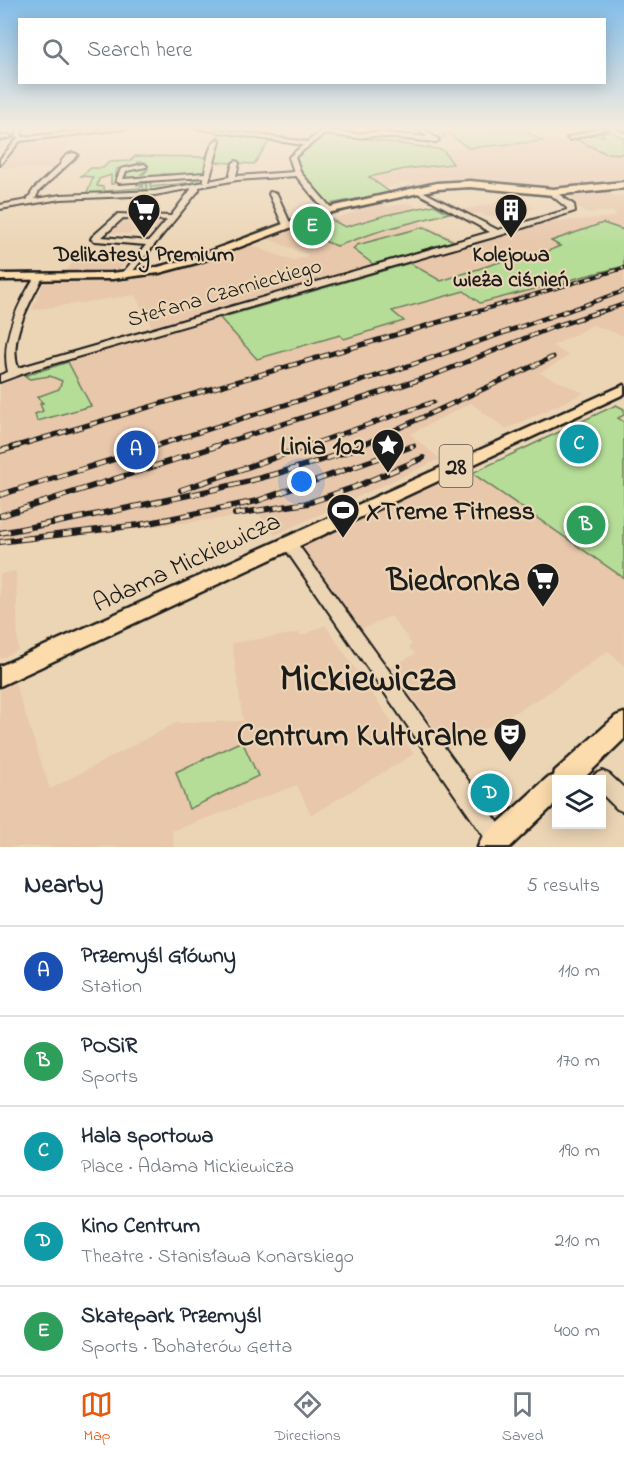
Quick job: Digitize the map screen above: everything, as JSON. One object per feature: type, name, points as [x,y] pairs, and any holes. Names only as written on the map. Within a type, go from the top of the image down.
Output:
[{"type":"main road","points":[[0,277],[125,275],[176,266],[329,210],[416,190],[461,184],[553,192],[624,185]]},
{"type":"main road","name":"Adama Mickiewicza","points":[[0,676],[624,389]]},
{"type":"main road","points":[[573,772],[624,724]]},
{"type":"main road","points":[[495,844],[552,791]]},
{"type":"street","points":[[30,201],[36,190],[61,168]]},
{"type":"street","points":[[136,168],[123,170],[119,181],[208,175]]},
{"type":"street","points":[[208,184],[209,168]]},
{"type":"street","points":[[232,177],[235,168]]},
{"type":"street","points":[[296,168],[298,174],[329,210]]},
{"type":"street","points":[[0,207],[30,201],[155,193],[195,187],[232,177],[298,174]]},
{"type":"street","points":[[125,275],[149,243],[197,189],[195,187]]},
{"type":"street","points":[[416,190],[498,233]]},
{"type":"street","name":"Stefana Czarnieckiego","points":[[0,379],[14,373],[571,211],[571,207],[553,192]]},
{"type":"street","points":[[273,194],[287,225]]},
{"type":"street","points":[[149,243],[95,238],[121,216],[171,218]]},
{"type":"street","points":[[14,373],[10,363],[14,329],[39,277]]},
{"type":"street","points":[[289,543],[495,844]]},
{"type":"street","points":[[606,786],[624,802]]},
{"type":"shaded area","points":[[2,168],[54,168],[54,168]]},
{"type":"shaded area","points":[[624,168],[624,182],[595,183],[597,186],[554,190],[488,183],[480,178],[414,185],[406,182],[383,188],[368,178],[405,169]]},
{"type":"shaded area","points":[[605,191],[617,197],[624,195],[624,336],[593,325],[552,346],[569,356],[540,373],[584,393],[506,429],[471,403],[410,434],[440,459],[275,535],[259,514],[0,545],[0,385],[36,371],[549,222],[616,217],[613,211],[585,213],[563,196]]},
{"type":"shaded area","points":[[516,199],[534,208],[488,217],[480,213],[470,215],[460,210]]},
{"type":"shaded area","points":[[378,201],[388,207],[409,203],[419,208],[345,227],[331,219],[356,212],[350,208]]},
{"type":"shaded area","points":[[122,217],[166,220],[158,230],[137,229],[129,234],[106,232]]},
{"type":"shaded area","points":[[417,221],[459,241],[152,328],[135,295],[32,310],[45,280],[84,281],[158,274],[201,262],[248,244],[293,261],[309,255],[265,238],[289,228],[337,246]]},
{"type":"shaded area","points":[[91,252],[134,256],[116,272],[66,272],[74,260],[80,260]]},
{"type":"shaded area","points":[[460,464],[624,578],[624,666],[608,651],[542,697],[450,749],[391,667],[415,654],[409,647],[412,645],[407,637],[409,636],[405,635],[391,616],[362,629],[331,586],[322,590],[289,543]]},
{"type":"shaded area","points":[[16,571],[18,650],[0,659],[0,574]]},
{"type":"shaded area","points":[[325,625],[414,754],[311,815],[297,785],[172,831],[174,847],[0,847],[0,690],[15,683],[50,789],[176,723],[243,721],[232,643],[299,633],[301,636]]},
{"type":"green space","points":[[91,168],[126,168],[117,169],[114,184],[111,184],[111,175],[99,179],[97,186],[103,187],[105,191],[140,188],[142,185],[137,185],[137,183],[153,181],[150,184],[151,187],[195,182],[188,178],[204,176],[203,181],[198,181],[199,184],[146,192],[147,183],[143,184],[144,192],[86,195],[93,177],[81,176]]},
{"type":"green space","points":[[145,168],[147,169],[141,174],[144,174],[148,169],[147,168],[208,168],[205,174],[162,174],[162,176],[125,179],[128,171]]},
{"type":"green space","points":[[300,168],[419,168],[369,177],[391,193],[329,204],[303,175]]},
{"type":"green space","points":[[434,205],[449,213],[383,230],[337,246],[289,228],[323,215],[345,227],[386,215]]},
{"type":"green space","points":[[603,223],[624,230],[624,266],[480,303],[464,291],[392,311],[404,321],[344,339],[340,335],[257,359],[220,318],[410,263],[441,281],[506,260],[520,260],[540,254],[560,246],[551,241]]},
{"type":"green space","points":[[424,227],[454,241],[373,264],[353,249],[357,245]]},
{"type":"green space","points":[[68,362],[91,406],[37,421],[35,414],[43,411],[40,404],[43,403],[37,397],[59,389],[62,381],[50,376],[30,379],[24,376]]},
{"type":"green space","points":[[616,405],[624,409],[624,415],[618,418],[624,422],[624,578],[472,473]]},
{"type":"green space","points":[[242,741],[258,776],[189,809],[176,772]]},
{"type":"railway","points":[[472,313],[624,268]]},
{"type":"railway","points":[[562,313],[624,291]]},
{"type":"railway","points":[[598,313],[624,304]]},
{"type":"railway","points":[[13,447],[477,311]]},
{"type":"railway","points":[[152,447],[402,368],[566,311]]},
{"type":"railway","points":[[212,447],[434,375],[553,327],[602,311]]},
{"type":"railway","points":[[358,447],[553,357]]},
{"type":"railway","points":[[304,447],[433,402]]},
{"type":"railway","points":[[0,451],[18,446]]},
{"type":"railway","points":[[0,495],[156,446]]},
{"type":"railway","points":[[0,516],[217,446]]},
{"type":"railway","points":[[181,490],[308,446]]},
{"type":"railway","points":[[54,523],[249,481],[362,446]]},
{"type":"railway","points":[[23,539],[139,525],[257,501],[413,446],[410,447]]},
{"type":"railway","points":[[235,514],[308,503],[355,487],[423,458]]},
{"type":"railway","points":[[0,533],[62,521]]},
{"type":"railway","points":[[0,542],[30,538]]},
{"type":"place","name":"Skatepark Przemyśl","points":[[312,226]]},
{"type":"place","name":"Delikatesy Premium","points":[[144,239]]},
{"type":"place","name":"Kolejowa wieża ciśnień","points":[[511,239]]},
{"type":"place","name":"Hala sportowa","points":[[579,444]]},
{"type":"place","name":"Przemyśl Główny","points":[[136,450]]},
{"type":"place","name":"Linia 102","points":[[388,474]]},
{"type":"place","name":"POSiR","points":[[586,525]]},
{"type":"place","name":"XTreme Fitness","points":[[343,539]]},
{"type":"place","name":"Biedronka","points":[[543,608]]},
{"type":"place","name":"Centrum Kulturalne","points":[[510,763]]},
{"type":"place","name":"Kino Centrum","points":[[490,793]]},
{"type":"district","name":"Mickiewicza","points":[[368,676]]}]
